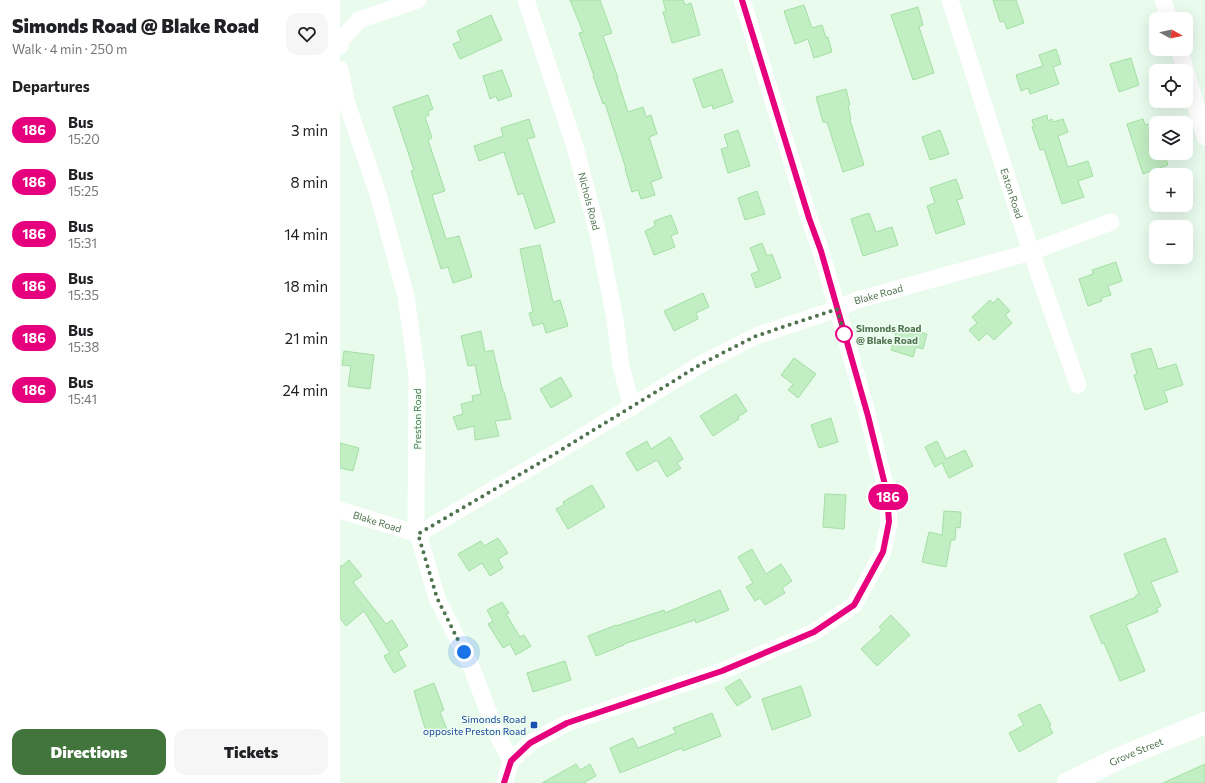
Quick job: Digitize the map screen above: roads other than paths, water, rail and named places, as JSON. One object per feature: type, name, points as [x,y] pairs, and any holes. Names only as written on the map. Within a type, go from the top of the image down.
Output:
[{"type":"main road","name":"Grove Street","points":[[1068,783],[1122,757],[1205,723]]},
{"type":"street","points":[[340,46],[341,40],[359,20],[418,0]]},
{"type":"street","name":"Nichols Road","points":[[526,0],[576,150],[598,234],[615,319],[621,366],[632,407]]},
{"type":"street","points":[[504,783],[511,761],[530,743],[567,723],[722,671],[814,632],[854,605],[883,552],[889,522],[887,493],[868,416],[821,251],[809,218],[742,0]]},
{"type":"street","name":"Eaton Road","points":[[950,0],[1031,252],[1078,386]]},
{"type":"street","points":[[1163,0],[1167,12]]},
{"type":"street","name":"Preston Road","points":[[340,69],[346,101],[346,121],[378,194],[406,296],[417,376],[416,521],[418,534],[437,598],[471,666],[496,732],[511,761]]},
{"type":"street","points":[[1193,96],[1205,137]]},
{"type":"street","name":"Blake Road","points":[[340,510],[418,534],[548,458],[703,363],[756,336],[837,309],[857,300],[1031,252],[1111,222]]},
{"type":"place","name":"Simonds Road @ Blake Road","points":[[844,334]]},
{"type":"place","name":"Simonds Road opposite Preston Road","points":[[534,725]]}]
